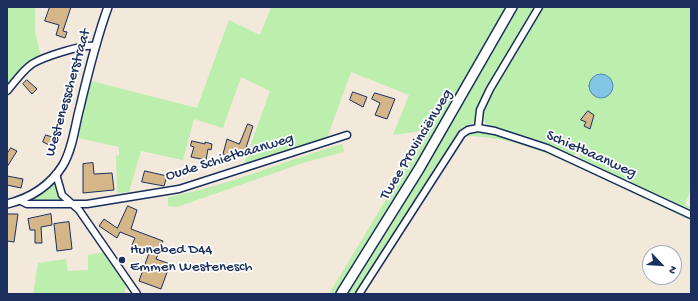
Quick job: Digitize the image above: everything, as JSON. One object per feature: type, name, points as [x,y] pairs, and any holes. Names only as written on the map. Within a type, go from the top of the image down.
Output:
[{"type":"main road","name":"Twee Provinciënweg","points":[[341,294],[419,169],[512,7]]},
{"type":"street","name":"Westenesscherstraat","points":[[7,204],[21,200],[36,193],[56,174],[63,164],[71,143],[95,46],[108,7]]},
{"type":"street","points":[[359,294],[462,134],[468,130],[478,128],[480,110],[490,89],[539,7]]},
{"type":"street","points":[[7,91],[27,68],[38,60],[95,46]]},
{"type":"street","name":"Schietbaanweg","points":[[478,128],[500,132],[566,156],[691,215]]},
{"type":"street","name":"Oude Schietbaanweg","points":[[21,200],[27,204],[96,203],[188,188],[347,135]]},
{"type":"street","points":[[56,174],[60,192],[64,198],[79,210],[137,294]]},
{"type":"green space","points":[[7,7],[35,7],[35,32],[41,57],[7,87]]},
{"type":"green space","points":[[271,7],[508,7],[405,185],[337,294],[329,294],[428,130],[393,135],[409,95],[351,72],[326,141],[242,169],[270,91],[241,77],[223,128],[194,119],[183,160],[141,151],[129,192],[117,193],[116,156],[119,155],[119,147],[78,138],[91,81],[197,108],[229,20],[260,35]]},
{"type":"green space","points":[[518,7],[537,7],[481,103],[474,122],[464,129],[357,294],[345,294],[391,224],[477,80]]},
{"type":"green space","points":[[542,7],[691,7],[691,188],[685,205],[691,208],[691,214],[581,161],[579,156],[582,152],[579,151],[572,157],[490,127],[484,121],[484,106],[487,98]]},
{"type":"green space","points":[[473,132],[498,134],[527,142],[691,216],[691,221],[553,156],[519,144],[483,137],[465,136]]},
{"type":"green space","points":[[342,144],[344,152],[306,162],[177,207],[168,206],[168,197],[234,180]]},
{"type":"green space","points":[[56,180],[62,202],[27,201],[41,193]]},
{"type":"green space","points":[[104,252],[126,285],[124,294],[33,294],[38,263],[66,259],[68,271],[88,270],[88,255]]},
{"type":"water","points":[[601,74],[609,78],[613,86],[609,94],[601,98],[593,94],[589,86],[593,78]]},
{"type":"building","points":[[50,7],[71,7],[63,31],[67,32],[65,38],[56,35],[59,25],[45,21]]},
{"type":"building","points":[[27,80],[37,89],[32,94],[23,84]]},
{"type":"building","points":[[353,92],[367,97],[363,107],[350,100]]},
{"type":"building","points":[[375,93],[395,99],[387,119],[375,115],[380,103],[372,99]]},
{"type":"building","points":[[588,111],[594,115],[590,129],[584,126],[586,122],[581,120]]},
{"type":"building","points":[[248,124],[253,126],[244,154],[238,152],[236,156],[231,154],[230,156],[223,154],[227,139],[239,144]]},
{"type":"building","points":[[46,135],[58,139],[55,148],[43,142]]},
{"type":"building","points":[[192,141],[212,144],[211,150],[208,149],[206,160],[191,157],[194,147],[191,146]]},
{"type":"building","points":[[11,148],[17,151],[7,167],[7,154]]},
{"type":"building","points":[[93,163],[94,174],[112,173],[114,190],[83,193],[83,164]]},
{"type":"building","points":[[145,171],[167,176],[164,186],[142,182]]},
{"type":"building","points":[[7,176],[23,179],[21,188],[7,185]]},
{"type":"building","points":[[128,206],[137,210],[131,229],[163,241],[156,259],[170,264],[161,289],[139,281],[149,253],[131,247],[135,238],[120,232],[117,238],[99,226],[104,219],[117,228]]},
{"type":"building","points":[[7,214],[18,214],[14,242],[7,241]]},
{"type":"building","points":[[51,214],[52,225],[41,227],[42,243],[35,243],[35,230],[30,230],[28,219]]},
{"type":"building","points":[[69,222],[72,249],[57,251],[54,224]]},
{"type":"place","name":"Hunebed D44 Emmen Westenesch","points":[[122,260]]}]
